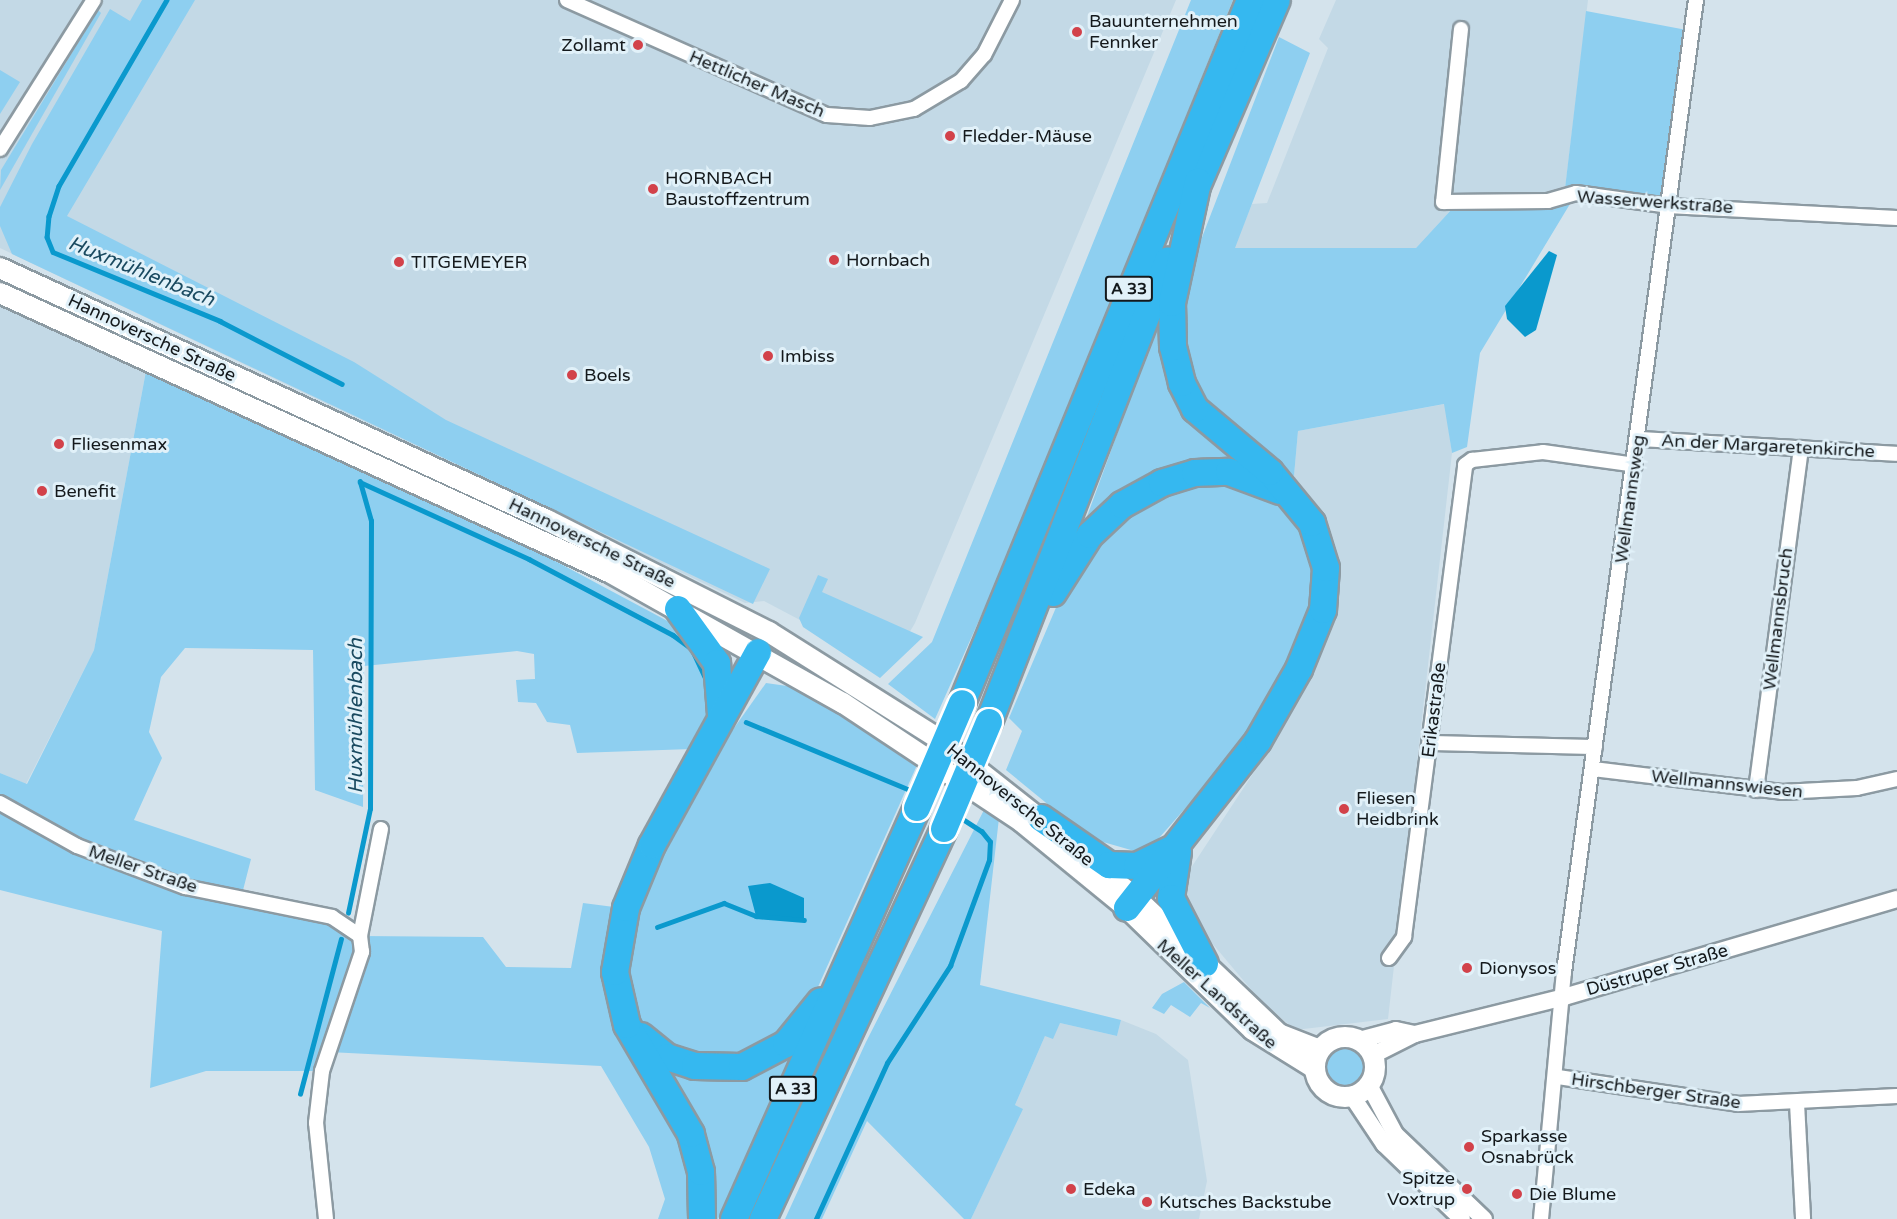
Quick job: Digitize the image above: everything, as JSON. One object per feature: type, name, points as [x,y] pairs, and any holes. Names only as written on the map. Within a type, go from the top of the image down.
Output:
[{"type":"highway","name":"A 33","points":[[734,1219],[851,959],[962,703],[1246,7]]},
{"type":"highway","name":"A 33","points":[[763,1219],[944,829],[989,722],[1198,182],[1271,14]]},
{"type":"highway","points":[[1132,903],[1258,741],[1299,669],[1323,610],[1326,568],[1312,524],[1294,497],[1195,409],[1182,383],[1173,347],[1172,303],[1198,182]]},
{"type":"highway","points":[[1006,674],[1070,563],[1122,505],[1195,473],[1229,472],[1294,497]]},
{"type":"highway","points":[[678,609],[717,663],[721,718]]},
{"type":"highway","points":[[702,1219],[701,1172],[692,1134],[627,1024],[615,972],[626,908],[652,845],[763,642]]},
{"type":"highway","points":[[1041,818],[1097,857],[1124,868],[1152,861],[1184,838]]},
{"type":"highway","points":[[1184,838],[1172,868],[1171,898],[1205,964]]},
{"type":"highway","points":[[627,1024],[667,1057],[695,1066],[742,1067],[786,1044],[851,959]]},
{"type":"main road","name":"Hannoversche Straße","points":[[0,268],[547,519],[937,738],[1041,818],[1132,903]]},
{"type":"main road","name":"Hannoversche Straße","points":[[0,293],[535,537],[678,609],[763,642],[929,755],[1132,903]]},
{"type":"main road","name":"Meller Landstraße","points":[[1132,903],[1205,964],[1279,1034],[1317,1059]]},
{"type":"main road","name":"Meller Landstraße","points":[[1132,903],[1254,1030],[1317,1059]]},
{"type":"main road","points":[[1342,1036],[1359,1040],[1373,1055],[1369,1085],[1352,1096],[1326,1091],[1317,1059],[1342,1036]]},
{"type":"street","points":[[0,149],[94,0]]},
{"type":"street","name":"Hettlicher Masch","points":[[567,0],[828,115],[870,118],[914,109],[961,81],[984,55],[1012,0]]},
{"type":"street","name":"Wellmannsweg","points":[[1542,1218],[1558,1077],[1564,997],[1594,747],[1639,439],[1696,0]]},
{"type":"street","name":"Wasserwerkstraße","points":[[1461,29],[1443,202],[1548,201],[1576,194],[1668,206],[1897,218]]},
{"type":"street","name":"An der Margaretenkirche","points":[[1639,439],[1897,454]]},
{"type":"street","name":"Wellmannsbruch","points":[[1756,790],[1801,448]]},
{"type":"street","name":"Erikastraße","points":[[1389,958],[1404,937],[1465,465],[1472,460],[1542,452],[1635,465]]},
{"type":"street","points":[[1430,743],[1594,747]]},
{"type":"street","name":"Wellmannswiesen","points":[[1593,769],[1756,790],[1809,793],[1897,779]]},
{"type":"street","name":"Meller Straße","points":[[0,803],[77,846],[185,887],[332,917],[360,936]]},
{"type":"street","points":[[326,1219],[316,1123],[322,1071],[362,952],[360,936],[381,829]]},
{"type":"street","name":"Düstruper Straße","points":[[1373,1055],[1415,1034],[1564,997],[1897,899]]},
{"type":"street","name":"Düstruper Straße","points":[[1359,1040],[1396,1030],[1415,1034]]},
{"type":"street","name":"Hirschberger Straße","points":[[1558,1077],[1738,1104],[1797,1103],[1897,1096]]},
{"type":"street","points":[[1369,1085],[1395,1134],[1484,1219]]},
{"type":"street","points":[[1352,1096],[1384,1144],[1462,1219]]},
{"type":"street","points":[[1797,1103],[1803,1219]]},
{"type":"shaded area","points":[[0,0],[1176,0],[915,623],[889,667],[764,601],[745,603],[0,248]]},
{"type":"shaded area","points":[[142,0],[195,0],[67,216],[354,362],[446,420],[770,569],[753,604],[12,254],[0,226],[0,207],[32,144],[110,9],[130,21]]},
{"type":"shaded area","points":[[1191,0],[1233,0],[1018,533],[935,719],[888,684],[932,642]]},
{"type":"shaded area","points":[[1336,0],[1588,0],[1564,197],[1452,209],[1416,248],[1234,248],[1252,204],[1267,203],[1328,48],[1319,39]]},
{"type":"shaded area","points":[[98,10],[101,13],[0,190],[1,170]]},
{"type":"shaded area","points":[[1586,11],[1692,31],[1668,206],[1576,194],[1480,353],[1467,447],[1452,453],[1444,404],[1298,431],[1294,476],[1224,429],[1191,384],[1183,345],[1186,279],[1279,37],[1310,53],[1235,248],[1416,248],[1452,209],[1564,197]]},
{"type":"shaded area","points":[[0,70],[20,82],[0,114]]},
{"type":"shaded area","points":[[1549,251],[1557,255],[1536,330],[1525,337],[1507,319],[1505,306]]},
{"type":"shaded area","points":[[1172,303],[1182,383],[1263,482],[1162,483],[1070,563],[1158,322]]},
{"type":"shaded area","points":[[0,306],[146,371],[94,650],[26,784],[0,773]]},
{"type":"shaded area","points":[[146,371],[512,538],[675,625],[706,653],[711,709],[691,749],[577,753],[570,725],[547,722],[536,703],[518,702],[516,680],[535,679],[534,654],[517,651],[364,666],[363,807],[315,790],[313,650],[185,648],[161,677],[149,732],[162,758],[134,820],[251,859],[241,898],[332,917],[360,936],[483,937],[506,967],[571,968],[583,903],[614,907],[606,979],[611,1014],[677,1111],[698,1219],[658,1219],[665,1199],[649,1147],[601,1066],[329,1052],[322,1071],[206,1071],[150,1088],[162,931],[0,890],[0,773],[27,784],[94,650]]},
{"type":"shaded area","points":[[1445,404],[1452,453],[1388,1019],[1295,1030],[1259,999],[1201,930],[1185,893],[1185,877],[1260,763],[1309,666],[1336,576],[1331,540],[1294,476],[1298,431]]},
{"type":"shaded area","points":[[1228,477],[1286,506],[1303,525],[1318,578],[1305,635],[1247,738],[1145,854],[1089,838],[1006,770],[1022,731],[1009,718],[1066,584],[1092,546],[1161,489]]},
{"type":"shaded area","points":[[818,575],[828,579],[822,592],[923,637],[880,678],[803,627],[799,618]]},
{"type":"shaded area","points":[[766,683],[794,687],[918,763],[805,1016],[757,1056],[681,1058],[641,1024],[629,999],[624,969],[634,907],[688,793]]},
{"type":"shaded area","points":[[985,808],[999,818],[980,985],[1121,1020],[1117,1036],[1060,1023],[1053,1039],[1045,1036],[1015,1105],[1023,1109],[971,1219],[964,1219],[867,1121],[822,1219],[785,1219],[866,1042]]},
{"type":"shaded area","points":[[770,883],[804,898],[804,920],[756,916],[748,886]]},
{"type":"shaded area","points":[[1184,982],[1210,1008],[1201,1003],[1190,1017],[1171,1005],[1164,1014],[1152,1008],[1162,994]]},
{"type":"shaded area","points":[[1121,1020],[1156,1034],[1188,1060],[1207,1181],[1199,1219],[971,1219],[1022,1109],[1015,1105],[1045,1036],[1060,1023],[1117,1036]]},
{"type":"shaded area","points":[[803,1039],[718,1219],[711,1219],[652,1054],[697,1074]]},
{"type":"shaded area","points":[[1344,1047],[1358,1053],[1364,1067],[1358,1081],[1344,1087],[1330,1081],[1324,1067],[1330,1053]]},
{"type":"waterway","name":"Huxmühlenbach","points":[[167,0],[59,186],[49,216],[47,237],[53,252],[220,321],[342,384]]},
{"type":"waterway","points":[[360,482],[529,559],[673,635],[692,649],[706,679]]},
{"type":"waterway","name":"Huxmühlenbach","points":[[348,913],[370,809],[371,521],[360,482]]},
{"type":"waterway","points":[[746,722],[915,792]]},
{"type":"waterway","points":[[816,1219],[887,1063],[950,966],[989,860],[990,842],[982,832],[959,817]]},
{"type":"waterway","points":[[657,927],[724,903],[756,916],[804,920]]},
{"type":"waterway","name":"Huxmühlenbach","points":[[300,1094],[341,939]]},
{"type":"place","name":"Bauunternehmen Fennker","points":[[1077,32]]},
{"type":"place","name":"Zollamt","points":[[638,45]]},
{"type":"place","name":"Fledder-Mäuse","points":[[950,136]]},
{"type":"place","name":"HORNBACH Baustoffzentrum","points":[[653,189]]},
{"type":"place","name":"Hornbach","points":[[834,260]]},
{"type":"place","name":"TITGEMEYER","points":[[399,262]]},
{"type":"place","name":"Imbiss","points":[[768,356]]},
{"type":"place","name":"Boels","points":[[572,375]]},
{"type":"place","name":"Fliesenmax","points":[[59,444]]},
{"type":"place","name":"Benefit","points":[[42,491]]},
{"type":"place","name":"Fliesen Heidbrink","points":[[1344,809]]},
{"type":"place","name":"Dionysos","points":[[1467,968]]},
{"type":"place","name":"Sparkasse Osnabrück","points":[[1469,1147]]},
{"type":"place","name":"Edeka","points":[[1071,1189]]},
{"type":"place","name":"Spitze Voxtrup","points":[[1467,1189]]},
{"type":"place","name":"Die Blume","points":[[1517,1194]]},
{"type":"place","name":"Kutsches Backstube","points":[[1147,1202]]}]
